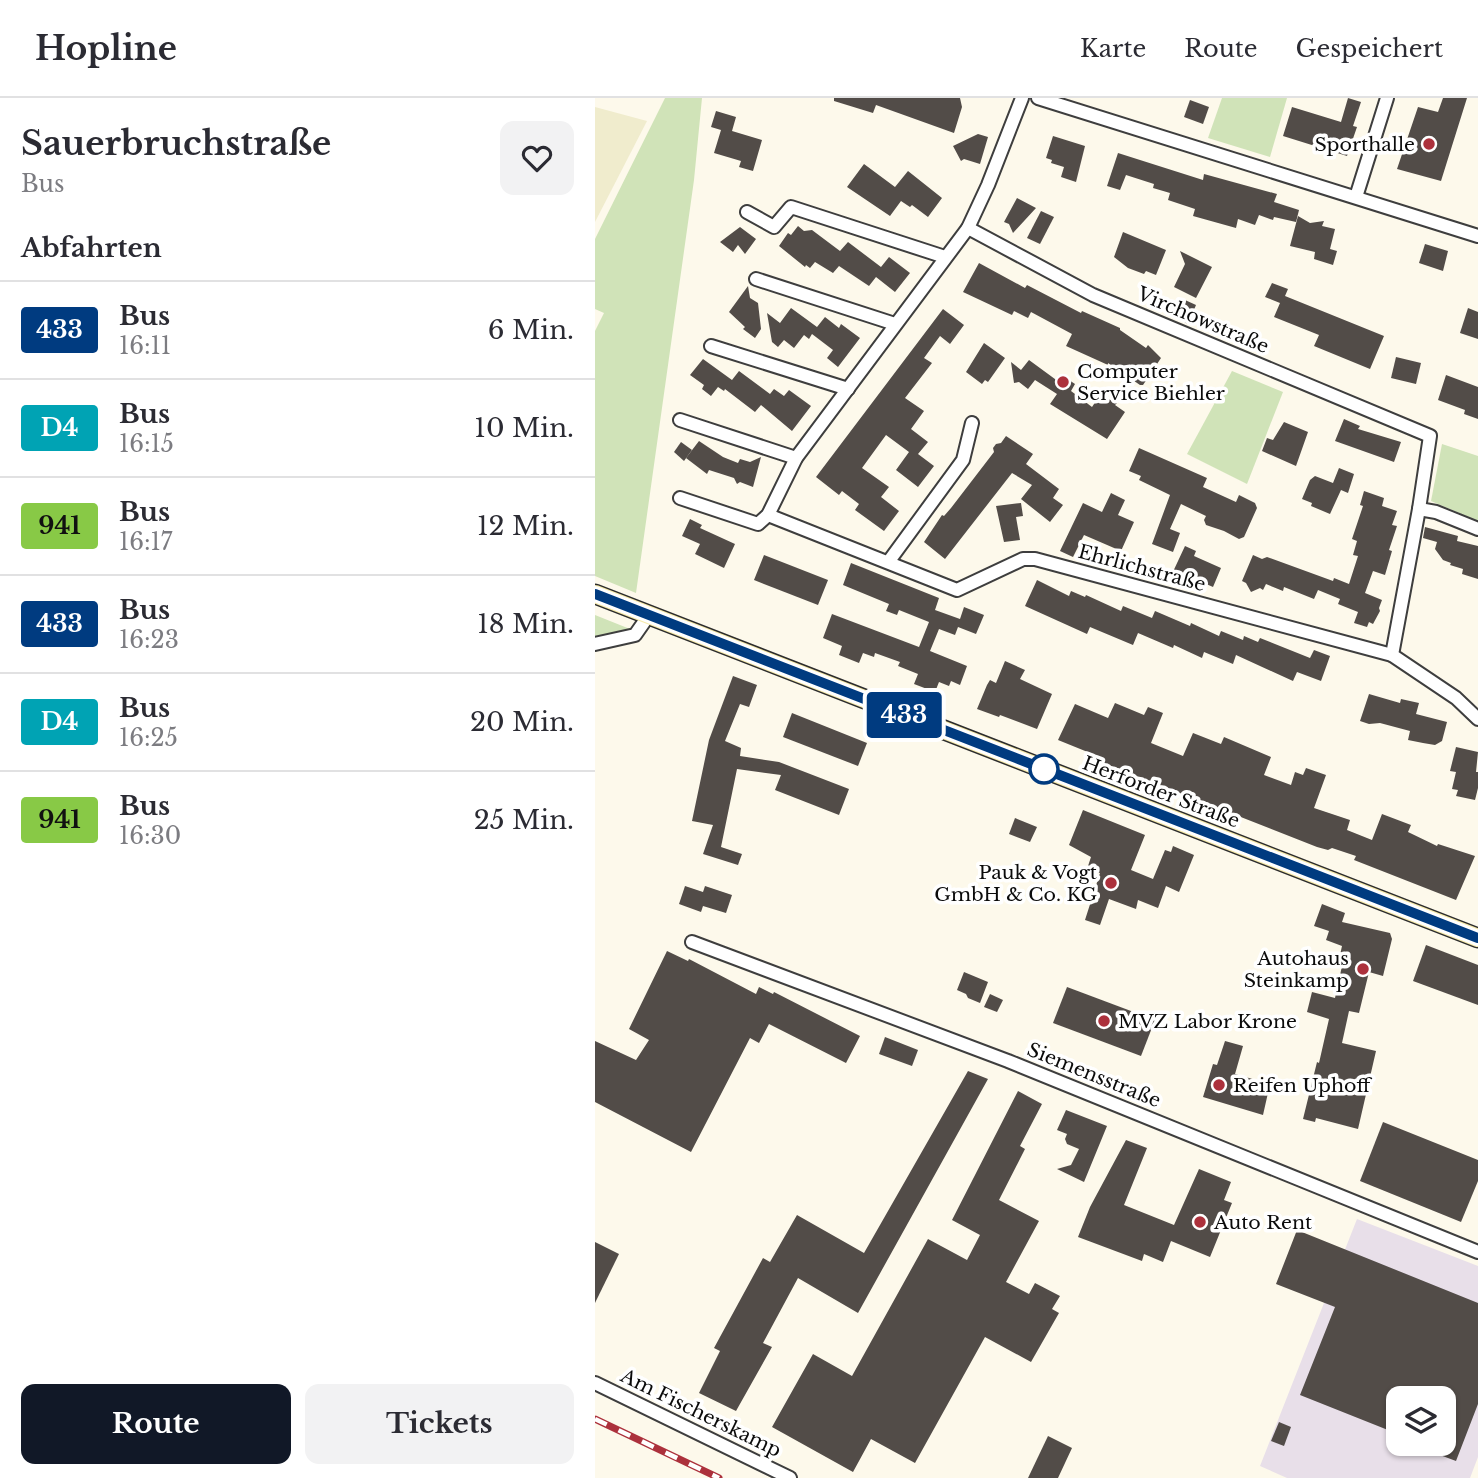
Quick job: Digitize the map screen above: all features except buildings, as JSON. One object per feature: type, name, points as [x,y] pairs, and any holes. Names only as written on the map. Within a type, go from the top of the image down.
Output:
[{"type":"main road","name":"Herforder Straße","points":[[595,594],[1478,938]]},
{"type":"street","points":[[680,498],[758,524],[768,515],[796,458],[968,228],[1022,98]]},
{"type":"street","points":[[1356,197],[1387,98]]},
{"type":"street","points":[[1045,99],[1478,236]]},
{"type":"street","points":[[747,212],[774,227],[791,207],[945,257]]},
{"type":"street","name":"Virchowstraße","points":[[968,228],[1093,295],[1430,436],[1419,509]]},
{"type":"street","points":[[756,279],[895,324]]},
{"type":"street","points":[[711,346],[848,389]]},
{"type":"street","points":[[680,420],[796,458]]},
{"type":"street","points":[[889,561],[963,460],[972,423]]},
{"type":"street","points":[[1392,656],[1419,509],[1436,512],[1478,529]]},
{"type":"street","name":"Ehrlichstraße","points":[[768,515],[957,590],[1023,559],[1035,559],[1392,656],[1456,698],[1478,719]]},
{"type":"street","points":[[595,645],[635,635],[649,615]]},
{"type":"street","name":"Siemensstraße","points":[[692,942],[1008,1061],[1478,1252]]},
{"type":"street","name":"Am Fischerskamp","points":[[595,1383],[790,1478]]},
{"type":"shaded area","points":[[595,107],[647,121],[595,222]]},
{"type":"shaded area","points":[[1357,1219],[1478,1266],[1478,1457],[1470,1478],[1287,1478],[1260,1466]]},
{"type":"green space","points":[[665,98],[702,98],[694,180],[636,593],[595,576],[595,331],[604,313],[595,309],[595,239]]},
{"type":"green space","points":[[1222,98],[1287,98],[1270,157],[1208,138]]},
{"type":"green space","points":[[1232,371],[1283,392],[1247,484],[1187,454]]},
{"type":"green space","points":[[1442,444],[1478,456],[1478,521],[1431,501]]},
{"type":"green space","points":[[595,615],[630,629],[595,652]]},
{"type":"railway","points":[[595,1419],[719,1478]]},
{"type":"bus line","name":"433","points":[[595,594],[1478,938]]},
{"type":"place","name":"Sporthalle","points":[[1429,144]]},
{"type":"place","name":"Computer Service Biehler","points":[[1063,382]]},
{"type":"place","name":"Pauk & Vogt GmbH & Co. KG","points":[[1111,883]]},
{"type":"place","name":"Autohaus Steinkamp","points":[[1363,969]]},
{"type":"place","name":"MVZ Labor Krone","points":[[1104,1021]]},
{"type":"place","name":"Reifen Uphoff","points":[[1219,1085]]},
{"type":"place","name":"Auto Rent","points":[[1200,1222]]}]
